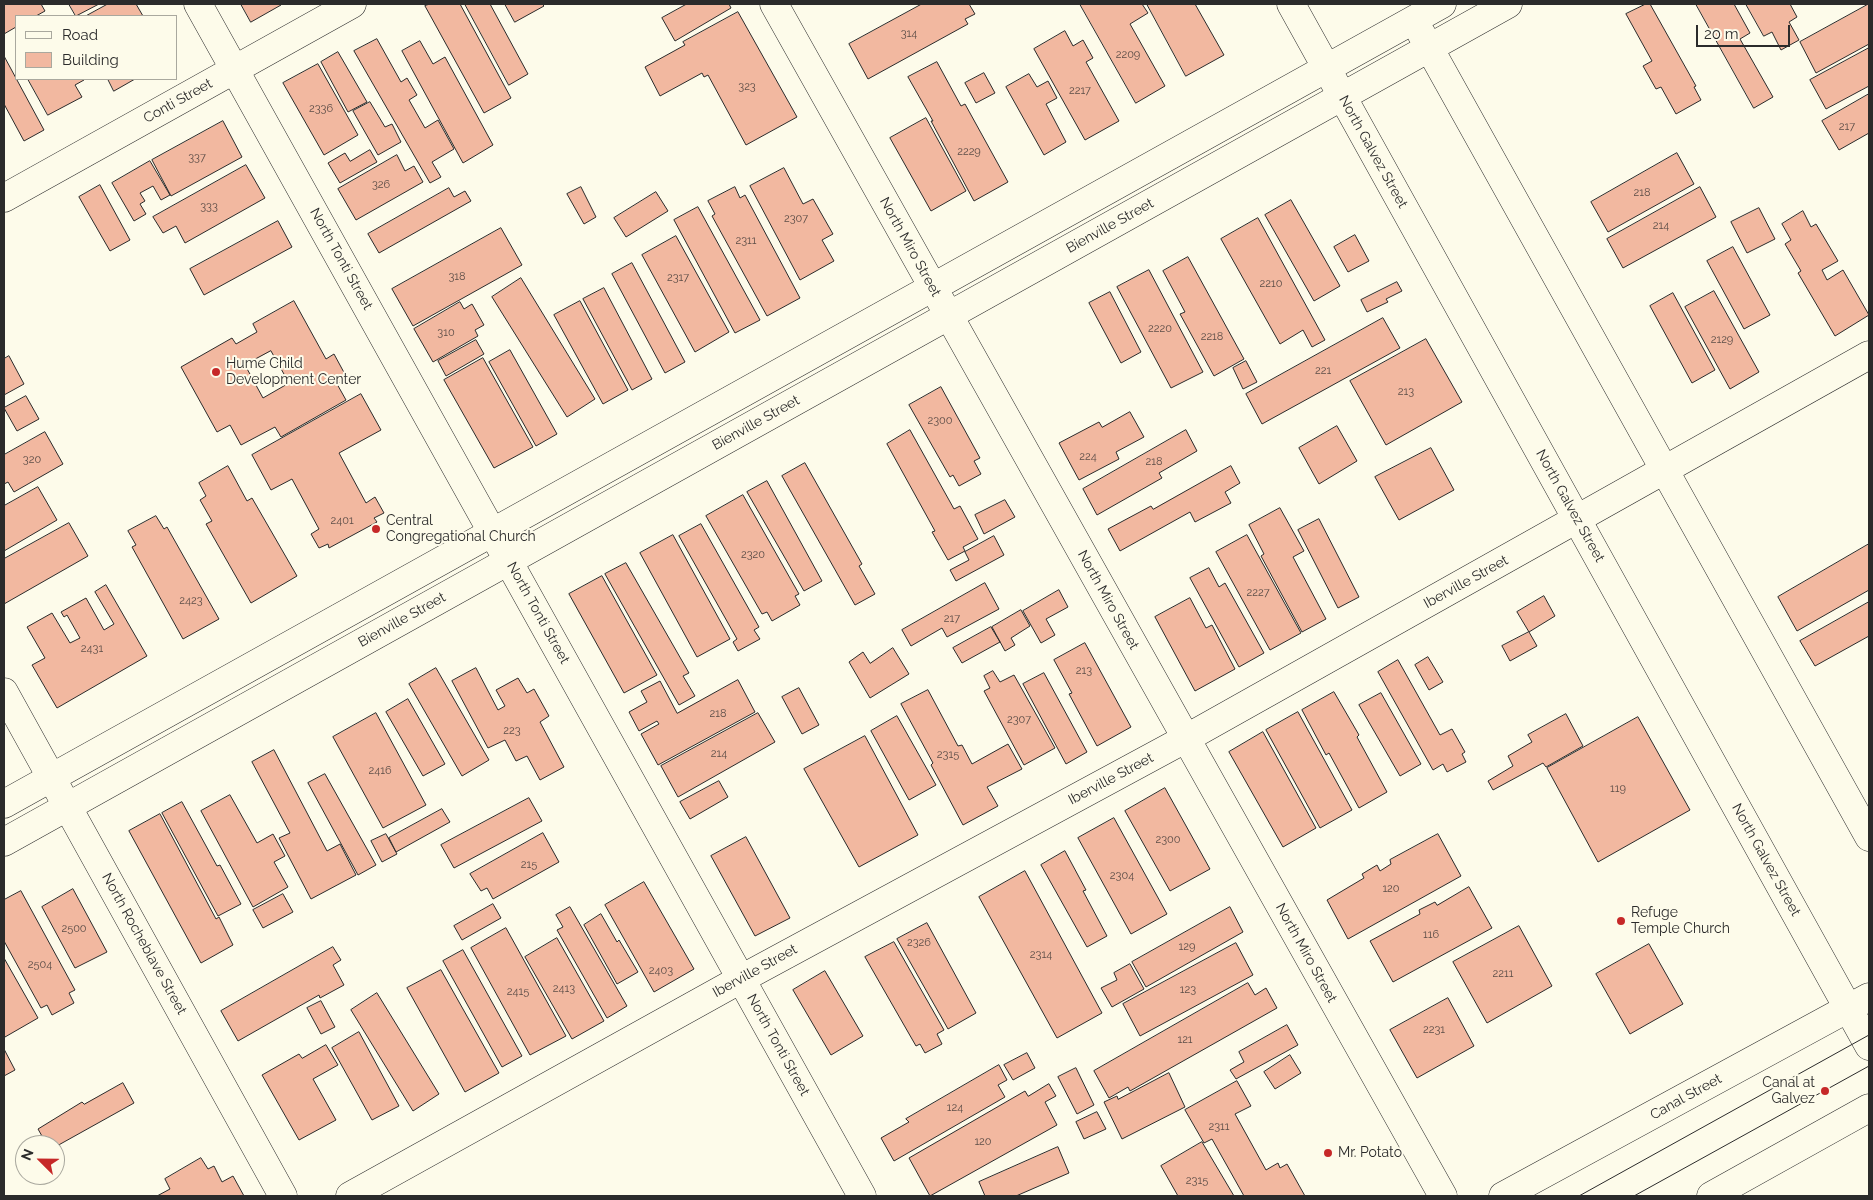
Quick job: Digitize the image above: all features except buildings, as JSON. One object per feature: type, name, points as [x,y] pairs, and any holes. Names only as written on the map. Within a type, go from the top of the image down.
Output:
[{"type":"street","name":"North Tonti Street","points":[[198,4],[862,1196]]},
{"type":"street","name":"Conti Street","points":[[4,198],[352,4]]},
{"type":"street","name":"North Miro Street","points":[[774,4],[1443,1196]]},
{"type":"street","name":"North Galvez Street","points":[[1291,4],[1577,520],[1859,1002],[1869,1046]]},
{"type":"street","points":[[4,804],[1327,67],[1409,12],[1442,4]]},
{"type":"street","name":"Bienville Street","points":[[4,842],[1508,4]]},
{"type":"street","points":[[1409,12],[1869,837]]},
{"type":"street","name":"Iberville Street","points":[[350,1196],[741,979],[1185,738],[1869,355]]},
{"type":"street","name":"North Rocheblave Street","points":[[4,692],[283,1196]]},
{"type":"street","name":"Canal Street","points":[[1503,1196],[1531,1190],[1859,1002]]},
{"type":"street","points":[[1712,1196],[1869,1108]]},
{"type":"tram line","points":[[1579,1196],[1869,1035]]},
{"type":"tram line","points":[[1634,1196],[1869,1066]]},
{"type":"place","name":"Hume Child Development Center","points":[[216,372]]},
{"type":"place","name":"Central Congregational Church","points":[[376,529]]},
{"type":"place","name":"Refuge Temple Church","points":[[1621,921]]},
{"type":"place","name":"Canal at Galvez","points":[[1825,1091]]},
{"type":"place","name":"Mr. Potato","points":[[1328,1153]]}]
